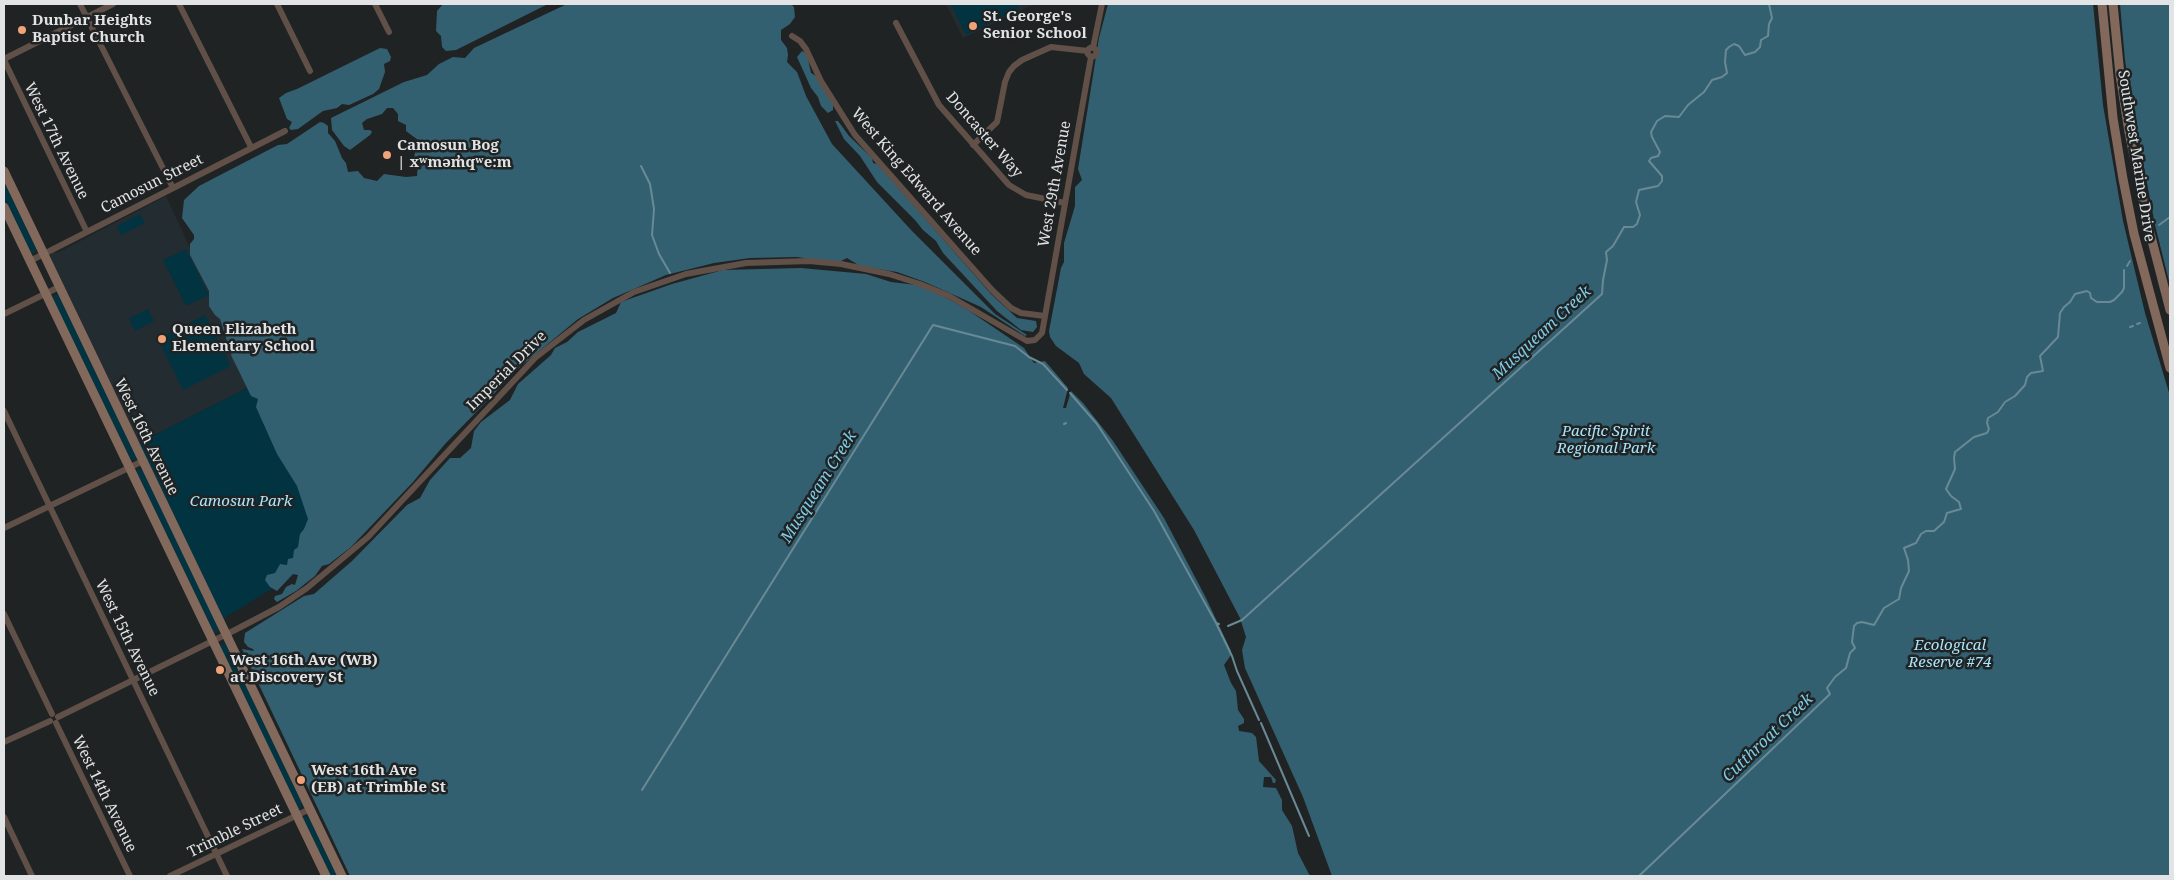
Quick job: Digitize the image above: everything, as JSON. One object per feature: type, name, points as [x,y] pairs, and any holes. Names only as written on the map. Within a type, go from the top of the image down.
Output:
[{"type":"main road","name":"Southwest Marine Drive","points":[[2102,4],[2113,118],[2123,179],[2134,234],[2170,368]]},
{"type":"main road","name":"Southwest Marine Drive","points":[[2113,4],[2118,59],[2129,132],[2170,310]]},
{"type":"main road","name":"West 16th Avenue","points":[[4,171],[342,876]]},
{"type":"main road","name":"West 16th Avenue","points":[[4,207],[326,876]]},
{"type":"street","points":[[80,4],[173,188]]},
{"type":"street","points":[[4,60],[113,4]]},
{"type":"street","points":[[179,4],[251,147]]},
{"type":"street","points":[[276,4],[310,71]]},
{"type":"street","points":[[374,4],[389,32]]},
{"type":"street","name":"West 29th Avenue","points":[[1045,316],[1091,52],[1102,4]]},
{"type":"street","name":"Doncaster Way","points":[[896,23],[939,105],[1016,191],[1026,195],[1065,203]]},
{"type":"street","name":"West King Edward Avenue","points":[[792,36],[806,49],[826,89],[855,135],[992,290],[1011,308],[1021,313],[1045,316]]},
{"type":"street","points":[[973,145],[997,122],[1005,82],[1014,66],[1022,60],[1052,47],[1091,52]]},
{"type":"street","name":"West 17th Avenue","points":[[4,60],[86,232]]},
{"type":"street","name":"Camosun Street","points":[[30,261],[251,147],[286,131]]},
{"type":"street","name":"Imperial Drive","points":[[226,635],[279,606],[334,568],[368,537],[535,358],[584,320],[634,292],[707,269],[746,263],[809,261],[872,270],[920,284],[949,296],[1027,341],[1038,338],[1042,333],[1045,316]]},
{"type":"street","points":[[4,314],[59,287]]},
{"type":"street","name":"West 15th Avenue","points":[[4,412],[227,876]]},
{"type":"street","points":[[4,528],[142,461]]},
{"type":"street","name":"West 14th Avenue","points":[[4,614],[130,876]]},
{"type":"street","points":[[4,742],[226,635]]},
{"type":"street","name":"Trimble Street","points":[[170,876],[310,809]]},
{"type":"street","points":[[4,818],[32,876]]},
{"type":"shaded area","name":"St. George's Senior School","points":[[946,4],[1034,4],[963,38]]},
{"type":"shaded area","name":"Queen Elizabeth Elementary School","points":[[166,196],[211,294],[257,383],[139,443],[50,256],[52,253],[59,252]]},
{"type":"green space","points":[[443,4],[548,4],[456,50],[446,51],[442,47],[441,36],[436,31],[437,11]]},
{"type":"green space","points":[[567,4],[791,4],[794,7],[795,17],[790,24],[781,30],[781,40],[787,48],[787,62],[797,72],[806,96],[832,144],[912,231],[995,314],[1027,335],[1025,336],[981,307],[925,282],[897,272],[860,266],[847,258],[837,263],[797,257],[750,258],[714,263],[666,275],[613,298],[578,319],[520,367],[445,444],[413,482],[351,547],[329,564],[322,566],[315,576],[296,591],[277,602],[274,599],[275,596],[282,594],[286,587],[292,584],[295,585],[298,575],[293,574],[277,591],[270,587],[265,580],[267,575],[275,573],[280,564],[287,565],[288,559],[293,558],[294,550],[298,547],[300,534],[308,519],[297,486],[277,454],[256,407],[258,399],[251,396],[231,355],[232,351],[242,350],[242,348],[233,348],[228,344],[220,319],[209,306],[209,291],[190,255],[190,244],[194,239],[194,235],[182,218],[184,200],[199,186],[278,145],[287,144],[320,122],[328,126],[328,133],[335,141],[346,163],[348,172],[358,171],[364,178],[377,181],[384,174],[406,177],[417,176],[418,162],[414,157],[418,140],[406,131],[406,125],[398,121],[398,114],[393,108],[387,108],[382,114],[367,119],[362,123],[364,130],[372,132],[350,150],[344,146],[332,130],[331,118],[404,82],[427,75],[439,64],[453,57],[465,58],[474,48]]},
{"type":"green space","name":"St. George's Senior School","points":[[951,4],[1017,4],[1019,9],[966,35]]},
{"type":"green space","points":[[1108,4],[2093,4],[2103,105],[2123,221],[2145,313],[2170,396],[2170,876],[1332,876],[1303,797],[1245,668],[1242,650],[1246,637],[1240,618],[1194,530],[1111,398],[1084,374],[1079,363],[1056,346],[1050,337],[1049,331],[1061,268],[1064,262],[1064,243],[1075,206],[1075,187],[1082,180],[1078,169],[1099,38]]},
{"type":"green space","points":[[2120,4],[2170,4],[2170,285],[2155,225],[2132,105],[2125,60]]},
{"type":"green space","points":[[380,48],[387,49],[391,57],[390,61],[384,64],[385,72],[379,89],[373,94],[349,105],[342,104],[337,108],[323,111],[298,129],[291,130],[289,128],[292,122],[287,119],[279,98]]},
{"type":"green space","points":[[802,51],[807,54],[811,73],[818,77],[833,104],[833,110],[828,113],[821,106],[818,97],[811,88],[797,57]]},
{"type":"green space","points":[[835,121],[838,121],[849,136],[872,158],[873,163],[877,164],[888,176],[991,294],[1017,318],[1036,321],[1037,327],[1033,332],[1021,330],[997,311],[943,253],[936,241],[877,182],[860,156],[844,139]]},
{"type":"green space","points":[[4,181],[36,249],[35,253],[29,250],[4,198]]},
{"type":"green space","points":[[140,214],[145,223],[121,235],[117,226]]},
{"type":"green space","points":[[186,249],[209,295],[186,306],[163,260]]},
{"type":"green space","points":[[801,268],[866,274],[891,282],[916,285],[943,296],[968,310],[1024,348],[1034,363],[1045,361],[1068,388],[1063,408],[1066,408],[1071,391],[1083,403],[1113,441],[1164,518],[1206,598],[1231,651],[1231,655],[1224,665],[1236,691],[1238,710],[1244,719],[1244,723],[1238,726],[1239,731],[1252,733],[1256,737],[1259,761],[1276,780],[1273,783],[1271,777],[1264,777],[1263,787],[1276,788],[1282,800],[1282,810],[1292,826],[1298,853],[1310,876],[350,876],[242,649],[254,651],[244,642],[245,633],[304,596],[314,594],[352,561],[407,505],[420,498],[430,480],[450,458],[460,458],[471,448],[474,431],[481,422],[510,400],[518,384],[551,355],[555,348],[567,342],[578,332],[616,313],[621,302],[672,284],[723,270]]},
{"type":"green space","points":[[56,294],[59,296],[135,454],[136,458],[134,461],[131,460],[52,298]]},
{"type":"green space","points":[[148,309],[154,321],[135,331],[129,319]]},
{"type":"green space","points":[[205,315],[231,366],[183,390],[158,339]]},
{"type":"green space","name":"Camosun Park","points":[[257,383],[338,548],[223,619],[139,443]]},
{"type":"green space","points":[[139,468],[143,471],[219,628],[217,633],[213,631],[136,471]]},
{"type":"green space","points":[[224,643],[302,803],[301,809],[298,809],[220,647]]},
{"type":"green space","points":[[305,816],[310,818],[338,876],[330,876],[303,819]]},
{"type":"waterway","name":"Musqueam Creek","points":[[1228,626],[1242,620],[1602,294],[1607,260],[1606,252],[1613,246],[1624,227],[1633,227],[1637,224],[1640,215],[1636,202],[1639,190],[1658,186],[1662,181],[1662,176],[1649,161],[1651,158],[1658,156],[1660,152],[1651,132],[1657,121],[1665,116],[1679,117],[1688,105],[1704,92],[1712,80],[1722,77],[1727,73],[1725,62],[1726,50],[1729,47],[1734,44],[1739,46],[1745,55],[1755,52],[1760,47],[1761,40],[1768,36],[1769,24],[1772,18],[1769,4]]},
{"type":"waterway","points":[[641,166],[650,184],[654,209],[652,235],[659,254],[670,273]]},
{"type":"waterway","name":"Cutthroat Creek","points":[[2159,225],[2170,217]]},
{"type":"waterway","name":"Cutthroat Creek","points":[[2127,266],[2130,261]]},
{"type":"waterway","name":"Cutthroat Creek","points":[[1639,876],[1830,694],[1827,688],[1835,677],[1846,668],[1850,653],[1855,648],[1852,642],[1854,626],[1862,622],[1874,625],[1884,608],[1899,599],[1901,588],[1909,571],[1904,548],[1916,543],[1921,534],[1926,531],[1934,531],[1944,522],[1947,513],[1961,509],[1959,502],[1946,489],[1955,469],[1955,452],[1974,437],[1987,433],[1989,429],[1988,418],[1998,412],[2005,402],[2015,396],[2025,385],[2027,377],[2031,373],[2043,371],[2040,356],[2058,337],[2060,313],[2075,294],[2087,291],[2090,293],[2091,298],[2097,302],[2110,302],[2124,288],[2124,270]]},
{"type":"waterway","name":"Musqueam Creek","points":[[642,790],[933,325],[1015,346],[1029,357],[1043,364],[1067,390]]},
{"type":"waterway","name":"Musqueam Creek","points":[[1070,393],[1097,424],[1154,511],[1216,623],[1219,624]]},
{"type":"waterway","points":[[1216,623],[1259,720]]},
{"type":"waterway","points":[[1261,723],[1309,836]]},
{"type":"place","name":"St. George's Senior School","points":[[973,26]]},
{"type":"place","name":"Dunbar Heights Baptist Church","points":[[22,30]]},
{"type":"place","name":"Camosun Bog | xʷməm̓qʷe:m","points":[[387,155]]},
{"type":"place","name":"Queen Elizabeth Elementary School","points":[[162,339]]},
{"type":"place","name":"West 16th Ave (WB) at Discovery St","points":[[220,670]]},
{"type":"place","name":"West 16th Ave (EB) at Trimble St","points":[[301,780]]},
{"type":"park label","name":"Pacific Spirit Regional Park","points":[[1606,440]]},
{"type":"park label","name":"Ecological Reserve #74","points":[[1950,654]]}]
